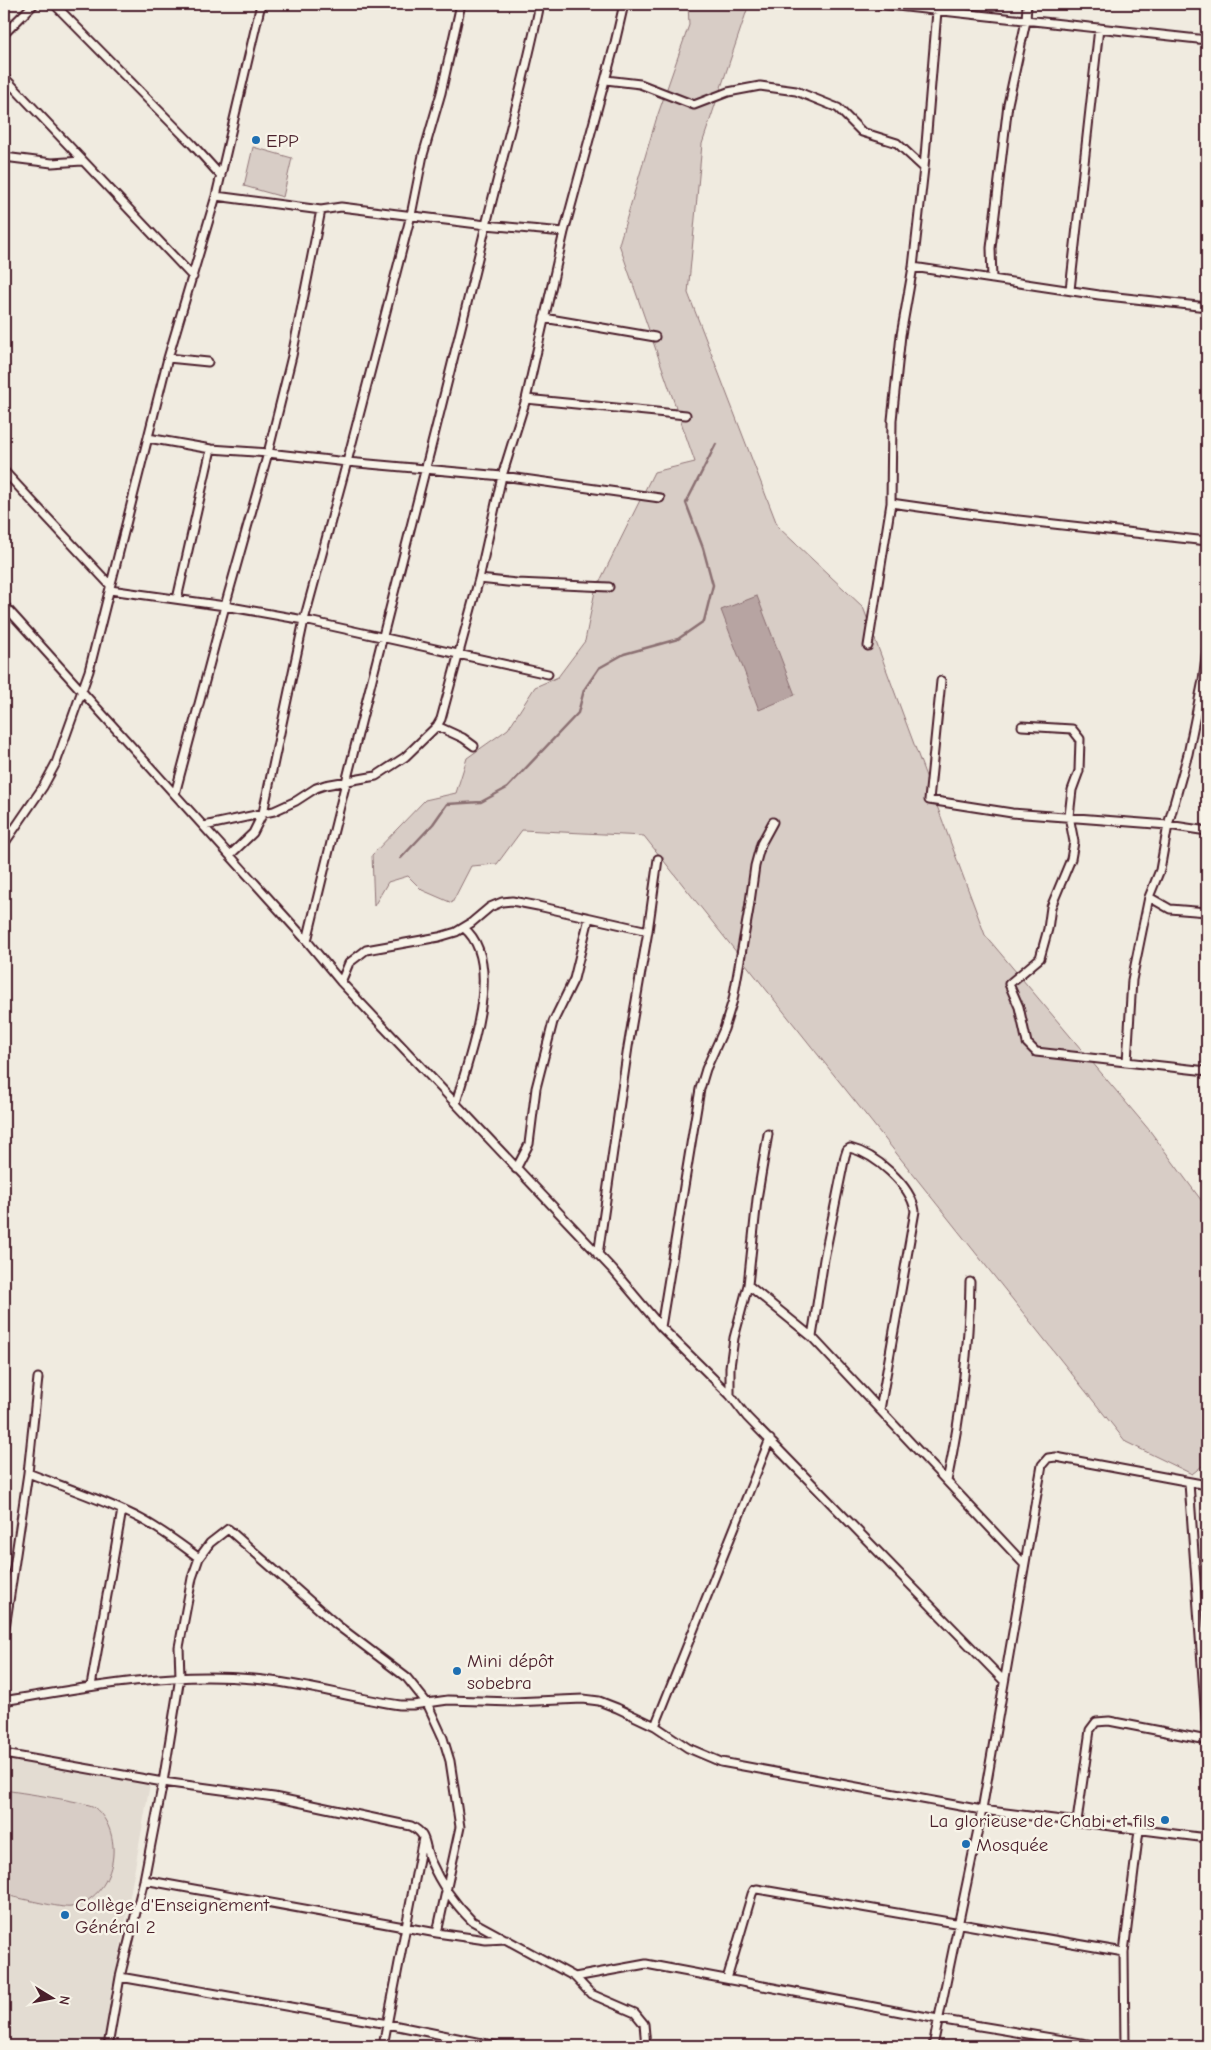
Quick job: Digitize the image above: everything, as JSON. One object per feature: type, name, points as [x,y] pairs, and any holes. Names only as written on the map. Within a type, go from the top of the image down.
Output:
[{"type":"street","points":[[4,34],[34,4]]},
{"type":"street","points":[[54,4],[221,176]]},
{"type":"street","points":[[4,844],[56,763],[82,691],[168,358],[216,196],[261,4]]},
{"type":"street","points":[[230,855],[253,833],[263,813],[304,620],[348,462],[411,214],[423,155],[441,93],[460,4]]},
{"type":"street","points":[[307,941],[345,780],[424,468],[458,344],[486,225],[530,55],[540,4]]},
{"type":"street","points":[[204,826],[284,807],[316,788],[345,780],[367,779],[389,768],[405,757],[437,726],[445,708],[460,654],[502,476],[526,399],[564,232],[606,80],[624,4]]},
{"type":"street","points":[[879,4],[1207,40]]},
{"type":"street","points":[[992,279],[991,248],[1008,104],[1026,20],[1027,4]]},
{"type":"street","points":[[868,646],[891,503],[892,420],[901,335],[913,267],[938,11]]},
{"type":"street","points":[[1070,290],[1099,28]]},
{"type":"street","points":[[4,77],[193,277]]},
{"type":"street","points":[[606,80],[640,84],[694,105],[728,92],[760,86],[796,91],[838,108],[862,132],[897,144],[924,168]]},
{"type":"street","points":[[4,157],[52,163],[82,160]]},
{"type":"street","points":[[216,196],[321,210],[341,207],[411,214],[486,225],[564,232]]},
{"type":"street","points":[[175,794],[268,452],[292,356],[321,210]]},
{"type":"street","points":[[913,267],[1070,290],[1207,307]]},
{"type":"street","points":[[544,318],[655,337]]},
{"type":"street","points":[[168,358],[208,362]]},
{"type":"street","points":[[526,399],[686,415]]},
{"type":"street","points":[[148,438],[212,449],[268,452],[348,462],[502,476],[660,498]]},
{"type":"street","points":[[176,599],[212,449]]},
{"type":"street","points":[[4,471],[110,588],[304,620],[548,674]]},
{"type":"street","points":[[891,503],[982,516],[1207,541]]},
{"type":"street","points":[[479,578],[517,583],[609,587]]},
{"type":"street","points":[[4,605],[307,941],[341,982],[598,1255],[661,1327],[730,1395],[747,1417],[1004,1681]]},
{"type":"street","points":[[1126,1062],[1132,980],[1149,896],[1160,870],[1168,825],[1188,754],[1203,680],[1207,649]]},
{"type":"street","points":[[941,682],[929,800],[1012,813],[1168,825],[1207,831]]},
{"type":"street","points":[[437,726],[474,746]]},
{"type":"street","points":[[1022,726],[1072,730],[1080,739],[1079,772],[1072,790],[1069,816],[1074,842],[1070,860],[1051,907],[1045,945],[1040,958],[1009,984],[1010,991],[1019,1007],[1027,1043],[1036,1052],[1207,1071]]},
{"type":"street","points":[[661,1327],[700,1089],[706,1069],[724,1029],[732,1000],[755,866],[761,844],[772,822]]},
{"type":"street","points":[[598,1255],[658,859]]},
{"type":"street","points":[[1149,896],[1170,908],[1207,912]]},
{"type":"street","points":[[341,982],[348,963],[366,950],[439,937],[464,928],[490,907],[502,902],[512,901],[529,904],[648,932]]},
{"type":"street","points":[[516,1169],[529,1144],[536,1088],[553,1022],[574,979],[589,918]]},
{"type":"street","points":[[456,1103],[479,1017],[485,974],[479,947],[475,939],[464,928]]},
{"type":"street","points":[[730,1395],[730,1367],[734,1338],[748,1285],[757,1199],[768,1134]]},
{"type":"street","points":[[812,1337],[824,1259],[845,1156],[850,1148],[868,1154],[893,1175],[914,1201],[915,1211],[880,1410]]},
{"type":"street","points":[[947,1481],[964,1382],[970,1282]]},
{"type":"street","points":[[748,1285],[812,1337],[1024,1564]]},
{"type":"street","points":[[4,1635],[28,1473],[38,1378]]},
{"type":"street","points":[[655,1726],[770,1439]]},
{"type":"street","points":[[933,2046],[982,1810],[1042,1465],[1048,1458],[1056,1457],[1207,1485]]},
{"type":"street","points":[[28,1473],[122,1510],[159,1529],[199,1558]]},
{"type":"street","points":[[1189,1483],[1207,1734]]},
{"type":"street","points":[[91,1686],[122,1510]]},
{"type":"street","points":[[108,2046],[120,1977],[144,1880],[163,1782],[180,1677],[179,1647],[192,1578],[199,1558],[210,1543],[228,1529],[337,1625],[407,1678],[427,1703],[443,1738],[450,1761],[459,1818],[458,1838],[437,1933]]},
{"type":"street","points":[[4,1701],[91,1686],[180,1677],[254,1679],[287,1683],[400,1705],[448,1700],[513,1702],[583,1699],[599,1701],[617,1708],[655,1726],[688,1748],[721,1762],[982,1810],[1207,1838]]},
{"type":"street","points":[[1077,1822],[1090,1730],[1096,1722],[1109,1721],[1207,1740]]},
{"type":"street","points":[[4,1754],[163,1782],[274,1798],[368,1816],[411,1826],[420,1830],[424,1836],[431,1862],[446,1889],[472,1921],[575,1977],[591,1994],[635,2012],[644,2024],[646,2046]]},
{"type":"street","points":[[1125,2046],[1124,1952],[1139,1830]]},
{"type":"street","points":[[383,2046],[424,1836]]},
{"type":"street","points":[[144,1880],[437,1933],[486,1940],[506,1939]]},
{"type":"street","points":[[727,1978],[752,1894],[757,1889],[1124,1952]]},
{"type":"street","points":[[575,1977],[646,1964],[938,2019],[1099,2046]]},
{"type":"street","points":[[120,1977],[388,2024],[497,2046]]},
{"type":"shaded area","points":[[688,4],[749,4],[702,144],[688,293],[778,527],[863,607],[985,935],[1150,1131],[1207,1208],[1207,1462],[1192,1474],[1126,1442],[644,836],[522,830],[497,864],[471,866],[452,903],[422,890],[408,876],[388,882],[374,906],[372,855],[425,800],[456,793],[467,758],[508,729],[535,687],[558,677],[585,641],[595,591],[654,472],[695,462],[619,244],[656,120],[689,25]]},
{"type":"shaded area","points":[[253,147],[292,158],[283,197],[244,186]]},
{"type":"shaded area","points":[[757,596],[795,695],[759,710],[721,610]]},
{"type":"shaded area","name":"Collège d'Enseignement Général 2","points":[[4,1759],[150,1784],[103,2046],[4,2046]]},
{"type":"shaded area","points":[[4,1790],[89,1805],[94,1807],[104,1819],[111,1833],[113,1848],[112,1864],[107,1879],[98,1891],[86,1901],[66,1907],[4,1895]]},
{"type":"waterway","points":[[401,858],[433,824],[447,804],[481,802],[507,788],[578,713],[584,690],[599,668],[624,654],[678,639],[704,621],[713,585],[703,548],[686,503],[716,444]]},
{"type":"place","name":"EPP","points":[[256,140]]},
{"type":"place","name":"Mini dépôt sobebra","points":[[457,1671]]},
{"type":"place","name":"La glorieuse de Chabi et fils","points":[[1165,1820]]},
{"type":"place","name":"Mosquée","points":[[966,1844]]},
{"type":"place","name":"Collège d'Enseignement Général 2","points":[[65,1915]]}]
